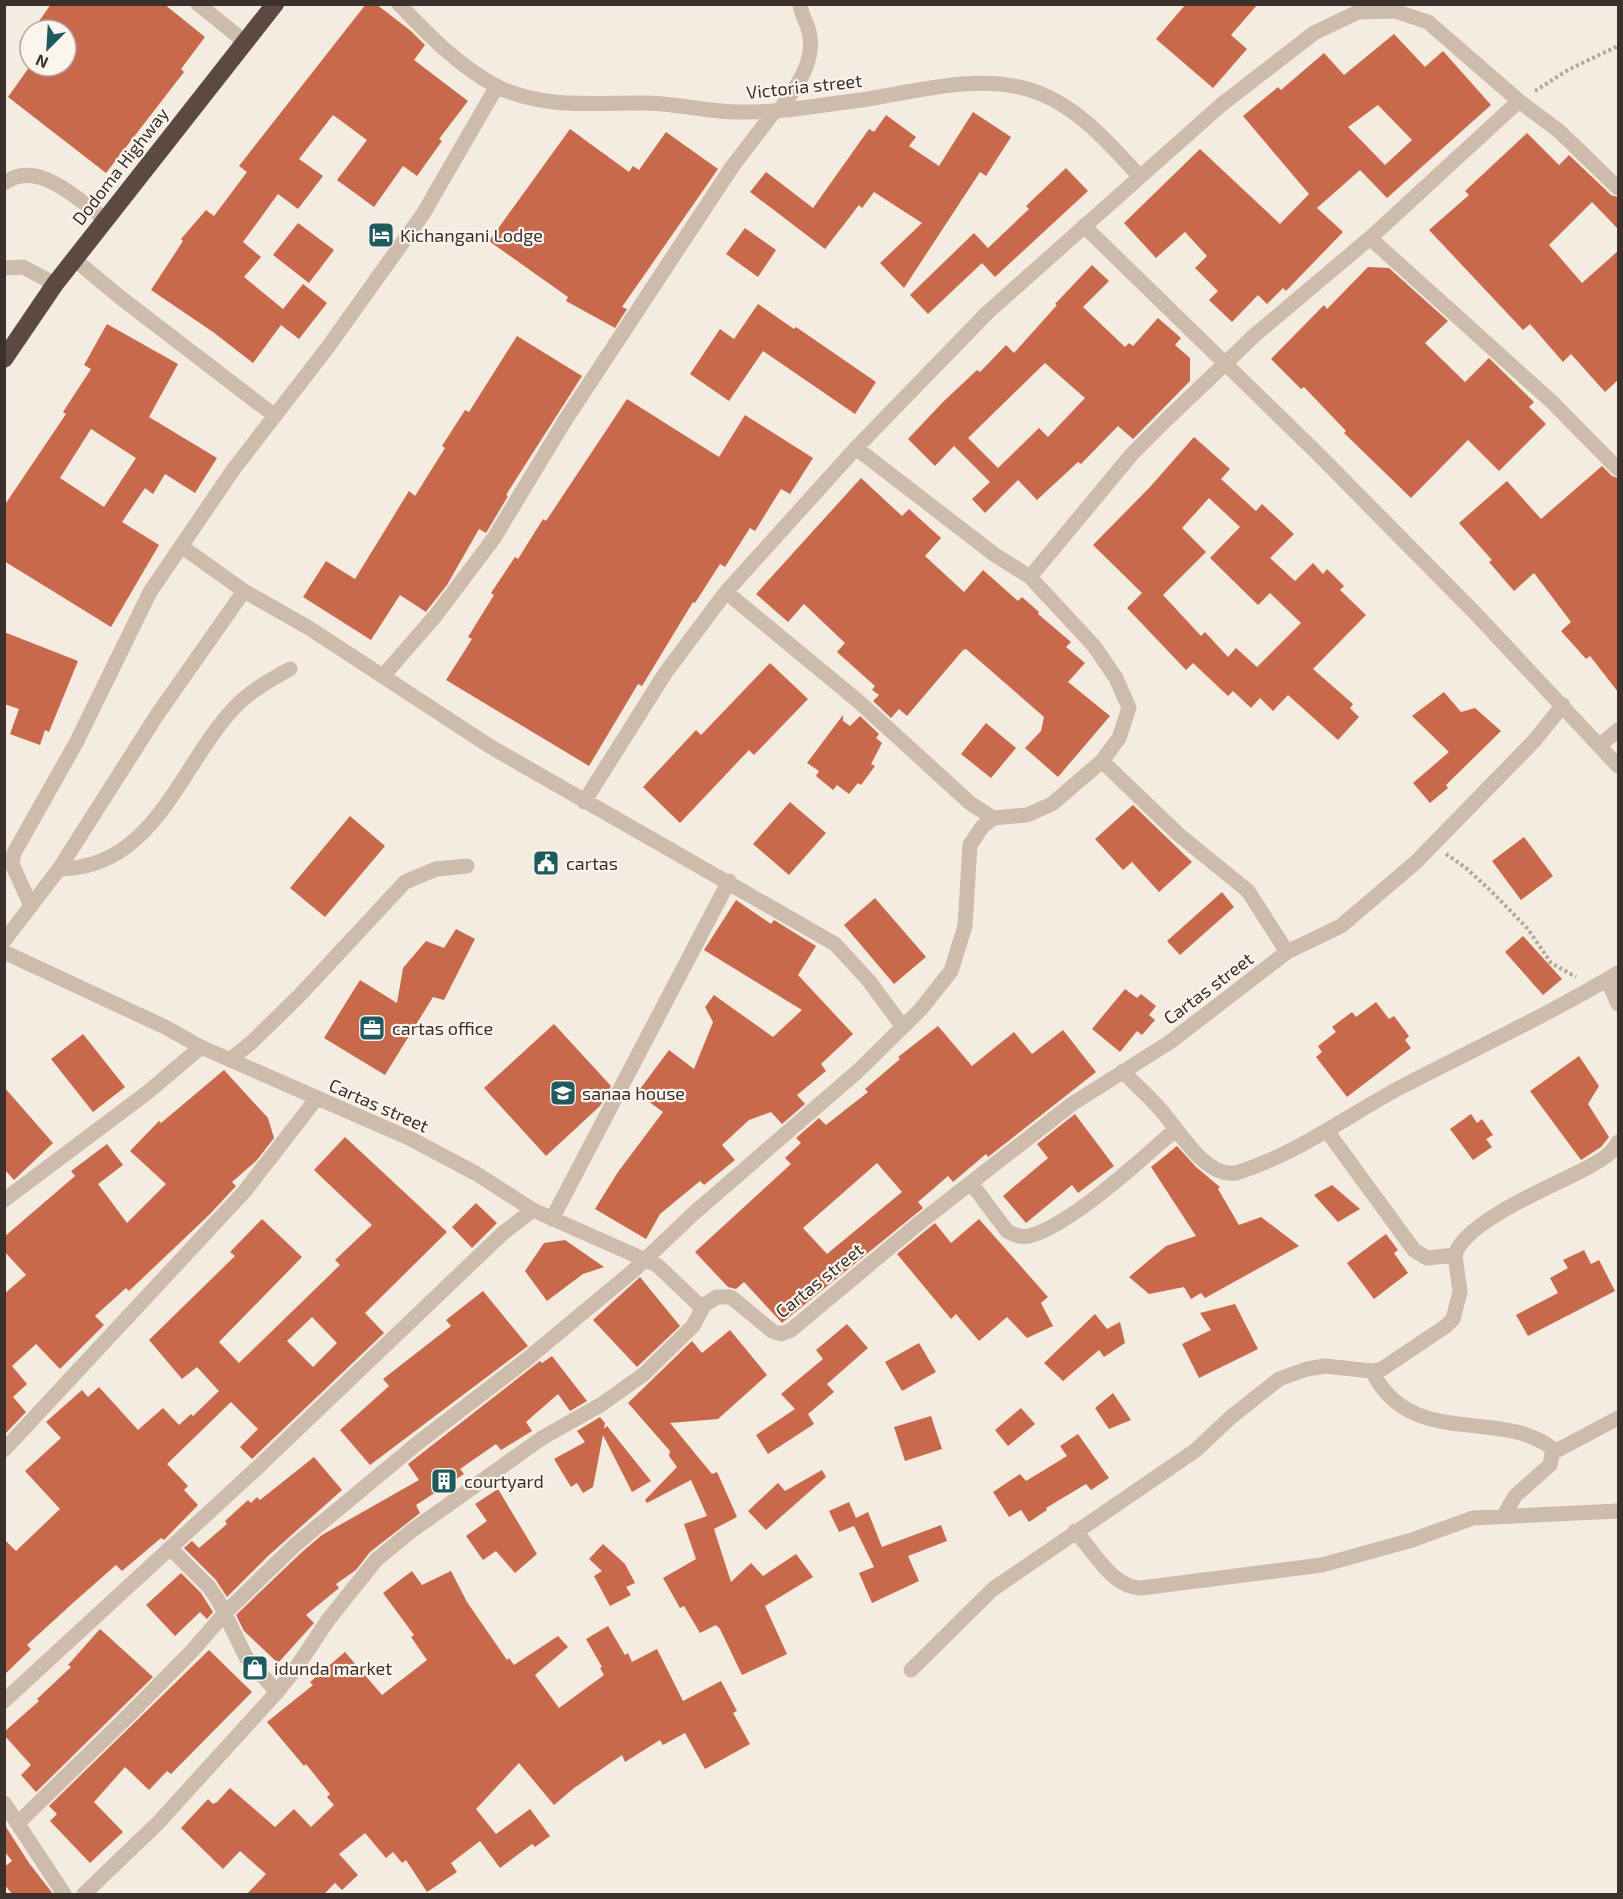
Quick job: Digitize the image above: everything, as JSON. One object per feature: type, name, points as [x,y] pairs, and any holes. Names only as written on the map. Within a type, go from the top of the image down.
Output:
[{"type":"highway","name":"Dodoma Highway","points":[[4,359],[74,259],[275,4]]},
{"type":"street","points":[[198,4],[244,41]]},
{"type":"street","name":"Victoria street","points":[[399,4],[460,62],[497,86],[543,101],[571,104],[663,104],[736,112],[777,112],[956,85],[996,82],[1028,89],[1050,97],[1084,120],[1140,177]]},
{"type":"street","points":[[383,676],[436,615],[494,538],[583,393],[732,166],[777,112],[806,66],[810,38],[800,4]]},
{"type":"street","points":[[584,802],[666,672],[726,592],[856,448],[988,312],[1221,105],[1314,33],[1358,12],[1395,11],[1428,22],[1519,101],[1559,131],[1618,188]]},
{"type":"street","points":[[32,906],[12,864],[14,854],[76,743],[150,592],[274,416],[423,214],[497,86]]},
{"type":"street","points":[[1030,577],[1132,454],[1224,363],[1370,238],[1519,101]]},
{"type":"street","points":[[4,183],[20,175],[33,174],[51,181],[105,219]]},
{"type":"street","points":[[1084,226],[1316,452],[1563,705],[1618,766]]},
{"type":"street","points":[[1370,238],[1552,402],[1618,469]]},
{"type":"street","points":[[74,259],[274,416]]},
{"type":"street","points":[[4,268],[23,267],[55,284]]},
{"type":"street","points":[[19,1822],[178,1666],[225,1613],[329,1516],[419,1442],[526,1360],[858,1071],[903,1027],[936,992],[951,971],[965,926],[970,845],[982,827],[993,818],[1027,815],[1052,804],[1102,760],[1125,726],[1129,708],[1126,698],[1094,646],[1030,577],[995,555],[856,448]]},
{"type":"street","points":[[181,546],[244,591],[309,628],[491,747],[584,802],[729,881],[835,944],[870,981],[903,1027]]},
{"type":"street","points":[[4,941],[59,869],[158,714],[244,591]]},
{"type":"street","points":[[726,592],[858,702],[970,803],[993,818]]},
{"type":"street","points":[[59,869],[93,865],[112,857],[136,838],[157,818],[197,756],[233,710],[247,695],[290,669]]},
{"type":"street","name":"Cartas street","points":[[4,952],[165,1027],[201,1047],[411,1139],[477,1174],[533,1210],[662,1269],[694,1301],[704,1305],[717,1297],[731,1297],[762,1325],[777,1334],[785,1333],[808,1317],[918,1224],[1072,1104],[1219,1006],[1287,952],[1341,926],[1433,845],[1534,741],[1563,705]]},
{"type":"street","points":[[1600,745],[1618,730]]},
{"type":"street","points":[[1102,760],[1178,834],[1248,891],[1287,952]]},
{"type":"street","points":[[230,1060],[299,996],[405,882],[436,869],[467,866]]},
{"type":"street","points":[[552,1219],[729,881]]},
{"type":"street","points":[[1123,1071],[1206,1163],[1230,1174],[1279,1155],[1327,1131],[1403,1087],[1532,1022],[1613,976],[1618,1004]]},
{"type":"street","points":[[4,1200],[148,1092],[201,1047]]},
{"type":"street","points":[[4,1450],[244,1192],[316,1098]]},
{"type":"street","points":[[970,1183],[1007,1231],[1015,1236],[1028,1236],[1053,1224],[1104,1191],[1176,1129]]},
{"type":"street","points":[[1327,1131],[1414,1250],[1427,1258],[1455,1255]]},
{"type":"street","points":[[911,1670],[993,1589],[1196,1450],[1231,1417],[1279,1379],[1307,1369],[1325,1366],[1372,1371],[1390,1366],[1453,1319],[1460,1292],[1455,1255],[1466,1236],[1494,1216],[1605,1158],[1618,1142]]},
{"type":"street","points":[[4,1701],[170,1548],[503,1233],[533,1210]]},
{"type":"street","points":[[84,1894],[158,1823],[277,1692],[328,1620],[376,1560],[410,1532],[542,1438],[602,1404],[644,1374],[693,1326],[704,1305]]},
{"type":"street","points":[[1372,1371],[1388,1396],[1411,1412],[1455,1425],[1515,1434],[1544,1443],[1554,1452]]},
{"type":"street","points":[[1504,1515],[1515,1496],[1550,1465],[1554,1452],[1618,1418]]},
{"type":"street","points":[[1075,1531],[1116,1580],[1130,1588],[1141,1588],[1323,1565],[1412,1540],[1473,1518],[1618,1510]]},
{"type":"street","points":[[170,1548],[209,1587],[225,1613],[246,1657],[277,1692]]},
{"type":"street","points":[[4,1803],[19,1822],[64,1894]]},
{"type":"path","points":[[1519,101],[1568,70],[1618,46]]},
{"type":"path","points":[[1433,845],[1466,868],[1528,928],[1551,963],[1592,986]]},
{"type":"building","points":[[51,4],[164,4],[205,37],[181,69],[184,72],[106,173],[8,97],[21,78],[78,78],[78,18],[41,18]]},
{"type":"building","points":[[366,4],[376,4],[411,31],[425,45],[414,60],[468,101],[439,139],[442,141],[417,176],[403,166],[374,207],[337,180],[367,140],[333,115],[299,159],[323,176],[298,209],[278,194],[243,242],[261,257],[244,277],[283,309],[303,284],[327,303],[299,339],[281,325],[253,363],[213,332],[151,290],[183,241],[181,239],[206,210],[214,216],[247,172],[239,166]]},
{"type":"building","points":[[1186,4],[1258,4],[1231,35],[1247,49],[1213,88],[1156,39]]},
{"type":"building","points":[[1394,34],[1425,67],[1443,51],[1491,105],[1387,198],[1360,170],[1317,208],[1343,232],[1286,291],[1283,288],[1267,304],[1258,295],[1232,322],[1209,300],[1218,291],[1195,268],[1207,256],[1185,232],[1156,258],[1124,223],[1200,149],[1280,224],[1309,194],[1243,116],[1278,87],[1281,90],[1324,53],[1344,75]],"holes":[[[1378,105],[1412,140],[1385,165],[1348,127]]]},
{"type":"building","points":[[973,112],[1011,137],[986,176],[980,172],[904,288],[880,263],[922,223],[874,192],[862,208],[859,205],[825,249],[750,192],[766,172],[813,208],[869,129],[874,132],[886,115],[916,137],[909,146],[939,166]]},
{"type":"building","points":[[570,129],[629,172],[633,166],[639,170],[666,132],[718,169],[622,307],[627,309],[615,328],[566,301],[568,297],[489,241]]},
{"type":"building","points":[[1527,133],[1559,165],[1569,155],[1611,195],[1618,197],[1618,229],[1592,202],[1549,245],[1582,283],[1618,251],[1618,380],[1605,392],[1571,354],[1563,362],[1530,324],[1523,330],[1429,230],[1469,195],[1465,191]]},
{"type":"building","points":[[1066,168],[1088,191],[995,277],[982,263],[928,314],[910,295],[974,233],[988,248],[1029,209],[1026,206]]},
{"type":"building","points":[[298,223],[334,250],[309,283],[273,255]]},
{"type":"building","points":[[745,228],[776,250],[758,277],[726,254]]},
{"type":"building","points":[[1092,265],[1109,281],[1083,307],[1125,347],[1129,343],[1133,346],[1158,318],[1181,338],[1175,345],[1190,358],[1190,381],[1133,439],[1118,426],[1081,464],[1078,462],[1037,500],[1018,480],[985,513],[972,499],[990,482],[954,446],[935,466],[908,439],[943,402],[977,370],[980,372],[1006,345],[1014,353],[1057,305],[1055,304]],"holes":[[[1045,363],[1085,398],[1048,437],[1039,428],[998,468],[968,438]]]},
{"type":"building","points":[[1368,267],[1389,268],[1448,321],[1425,343],[1465,382],[1489,358],[1534,402],[1529,407],[1546,424],[1499,471],[1468,440],[1411,498],[1344,433],[1346,431],[1304,387],[1301,389],[1271,359],[1324,305],[1327,309]]},
{"type":"building","points":[[758,304],[876,382],[855,414],[763,351],[729,401],[690,374],[720,329],[734,339]]},
{"type":"building","points":[[107,324],[178,364],[149,417],[217,458],[195,493],[165,474],[153,494],[145,488],[122,522],[159,545],[111,627],[4,561],[4,506],[66,414],[63,412],[91,369],[84,365]],"holes":[[[91,429],[136,458],[104,507],[60,478]]]},
{"type":"building","points":[[517,336],[582,376],[506,495],[508,496],[486,533],[479,529],[447,585],[426,612],[400,595],[371,640],[303,597],[326,561],[355,579],[409,491],[415,496],[445,448],[442,446],[465,410],[469,412]]},
{"type":"building","points":[[627,399],[719,457],[745,415],[813,458],[790,494],[781,489],[755,531],[750,528],[725,567],[720,564],[695,603],[693,602],[642,686],[638,684],[589,766],[446,680],[472,639],[468,637],[494,595],[491,593],[515,557],[518,559],[543,519],[546,521]]},
{"type":"building","points":[[1194,437],[1230,469],[1221,479],[1256,511],[1262,504],[1294,534],[1270,558],[1295,581],[1313,563],[1323,574],[1327,569],[1344,586],[1340,590],[1366,615],[1313,669],[1353,704],[1350,708],[1359,717],[1338,740],[1288,695],[1273,711],[1260,698],[1251,708],[1233,691],[1228,696],[1193,663],[1186,670],[1127,608],[1142,593],[1093,545],[1150,487]],"holes":[[[1209,498],[1240,527],[1210,558],[1258,605],[1270,593],[1301,623],[1257,667],[1236,648],[1228,657],[1205,632],[1201,636],[1163,595],[1206,552],[1182,528]]]},
{"type":"building","points":[[1602,466],[1612,476],[1618,478],[1618,692],[1590,656],[1586,659],[1561,631],[1571,622],[1534,573],[1514,591],[1489,562],[1492,560],[1459,523],[1507,481],[1541,519]]},
{"type":"building","points":[[861,478],[902,516],[909,509],[941,538],[925,556],[964,592],[983,570],[1018,601],[1022,597],[1039,612],[1038,614],[1071,642],[1066,647],[1085,663],[1068,682],[1110,716],[1058,777],[1025,748],[1041,731],[1044,717],[966,649],[907,716],[899,709],[891,718],[873,701],[879,695],[872,690],[875,686],[837,652],[845,643],[804,604],[788,622],[756,594]]},
{"type":"building","points":[[4,632],[78,661],[49,732],[45,730],[40,745],[10,734],[19,709],[4,704]]},
{"type":"building","points":[[770,663],[808,699],[754,755],[749,750],[680,823],[643,787],[696,730],[701,735]]},
{"type":"building","points":[[1444,692],[1461,712],[1475,708],[1501,731],[1446,785],[1448,788],[1430,803],[1413,783],[1449,752],[1412,716]]},
{"type":"building","points":[[843,715],[843,721],[850,726],[860,716],[879,734],[876,738],[882,743],[871,764],[875,766],[861,785],[858,783],[849,794],[837,785],[833,790],[816,776],[819,771],[807,763]]},
{"type":"building","points":[[986,723],[1016,748],[991,778],[961,754]]},
{"type":"building","points":[[790,802],[826,833],[789,875],[753,844]]},
{"type":"building","points":[[1133,805],[1192,862],[1159,892],[1132,862],[1123,870],[1095,839]]},
{"type":"building","points":[[350,816],[385,846],[325,917],[290,888]]},
{"type":"building","points":[[1524,837],[1553,876],[1521,900],[1492,861]]},
{"type":"building","points":[[1222,892],[1234,907],[1180,955],[1167,941]]},
{"type":"building","points":[[875,898],[926,957],[894,984],[844,925]]},
{"type":"building","points":[[736,900],[771,924],[774,920],[816,946],[798,975],[853,1034],[821,1064],[826,1071],[797,1095],[805,1104],[782,1124],[771,1112],[749,1120],[722,1145],[735,1160],[704,1185],[700,1181],[660,1214],[646,1239],[595,1209],[618,1172],[663,1112],[637,1093],[669,1050],[694,1069],[713,1022],[705,1007],[714,995],[773,1037],[802,1010],[704,950]]},
{"type":"building","points":[[456,929],[475,939],[444,1000],[433,997],[385,1075],[324,1038],[360,980],[397,1003],[403,968],[426,941],[444,948]]},
{"type":"building","points":[[1523,936],[1562,979],[1543,995],[1505,952]]},
{"type":"building","points":[[1125,989],[1137,998],[1141,994],[1156,1006],[1149,1015],[1155,1020],[1142,1035],[1137,1031],[1120,1052],[1092,1029]]},
{"type":"building","points":[[1376,1002],[1389,1019],[1394,1016],[1409,1036],[1405,1040],[1411,1048],[1347,1097],[1316,1057],[1322,1052],[1318,1046],[1336,1032],[1332,1027],[1352,1012],[1356,1017]]},
{"type":"building","points":[[554,1024],[611,1086],[600,1106],[546,1156],[484,1088]]},
{"type":"building","points":[[938,1026],[972,1066],[1014,1032],[1032,1054],[1063,1030],[1096,1072],[988,1157],[986,1154],[953,1182],[948,1176],[918,1202],[923,1208],[782,1323],[744,1282],[736,1289],[728,1287],[695,1252],[791,1164],[785,1158],[801,1143],[796,1138],[819,1118],[826,1125],[868,1092],[865,1089],[900,1059],[898,1057]],"holes":[[[877,1163],[902,1192],[827,1254],[803,1228]]]},
{"type":"building","points":[[83,1034],[125,1087],[93,1112],[51,1059]]},
{"type":"building","points":[[1579,1056],[1599,1086],[1588,1104],[1609,1137],[1601,1147],[1581,1160],[1530,1091]]},
{"type":"building","points":[[224,1070],[268,1118],[274,1138],[257,1160],[232,1182],[236,1186],[210,1214],[129,1291],[126,1288],[95,1316],[104,1325],[60,1369],[36,1344],[12,1366],[27,1384],[13,1397],[26,1412],[4,1435],[4,1294],[26,1275],[4,1251],[4,1237],[75,1176],[71,1171],[107,1144],[123,1165],[98,1184],[127,1223],[166,1184],[130,1151],[159,1121],[161,1123]]},
{"type":"building","points":[[4,1087],[53,1143],[14,1180],[4,1169]]},
{"type":"building","points":[[1075,1114],[1114,1166],[1078,1193],[1072,1185],[1026,1223],[1003,1196],[1048,1158],[1037,1144]]},
{"type":"building","points":[[1471,1114],[1477,1123],[1482,1119],[1493,1135],[1486,1139],[1492,1147],[1473,1160],[1450,1129]]},
{"type":"building","points":[[345,1137],[447,1232],[365,1313],[384,1333],[252,1459],[240,1447],[258,1429],[231,1402],[167,1464],[188,1486],[184,1490],[198,1505],[164,1540],[161,1538],[122,1571],[116,1565],[27,1645],[31,1649],[4,1675],[4,1539],[16,1551],[60,1509],[25,1471],[61,1438],[46,1422],[82,1390],[88,1397],[99,1387],[138,1430],[163,1408],[179,1425],[191,1414],[193,1416],[219,1391],[197,1367],[182,1379],[149,1340],[235,1256],[230,1252],[262,1219],[302,1257],[219,1342],[239,1363],[340,1265],[335,1260],[372,1225],[314,1170]],"holes":[[[312,1317],[337,1343],[313,1367],[287,1341]]]},
{"type":"building","points":[[1177,1146],[1196,1167],[1220,1187],[1218,1189],[1239,1225],[1261,1217],[1299,1246],[1205,1298],[1201,1293],[1191,1299],[1184,1287],[1149,1294],[1129,1277],[1166,1246],[1196,1236],[1151,1167]]},
{"type":"building","points":[[1332,1185],[1360,1209],[1338,1222],[1314,1195]]},
{"type":"building","points":[[476,1203],[497,1223],[472,1248],[452,1227]]},
{"type":"building","points":[[979,1219],[1048,1297],[1041,1303],[1053,1326],[1027,1338],[1007,1317],[979,1341],[956,1314],[951,1319],[897,1254],[935,1223],[951,1243]]},
{"type":"building","points":[[1386,1234],[1398,1250],[1394,1253],[1408,1273],[1374,1299],[1347,1263]]},
{"type":"building","points":[[565,1240],[604,1267],[583,1274],[547,1301],[525,1271],[544,1243]]},
{"type":"building","points":[[1584,1250],[1591,1264],[1599,1260],[1615,1291],[1528,1336],[1516,1315],[1558,1293],[1550,1278],[1568,1268],[1563,1260]]},
{"type":"building","points":[[640,1277],[680,1326],[637,1367],[593,1320]]},
{"type":"building","points":[[483,1291],[528,1346],[370,1465],[340,1430],[389,1386],[383,1379],[451,1326],[446,1320]]},
{"type":"building","points":[[1235,1304],[1258,1349],[1199,1378],[1182,1344],[1211,1330],[1200,1313]]},
{"type":"building","points":[[1095,1314],[1107,1329],[1120,1322],[1125,1343],[1104,1357],[1099,1350],[1063,1381],[1044,1363]]},
{"type":"building","points":[[847,1324],[868,1348],[827,1384],[834,1392],[808,1414],[814,1424],[768,1454],[756,1435],[795,1409],[781,1394],[823,1359],[816,1350]]},
{"type":"building","points":[[730,1330],[767,1375],[718,1419],[670,1423],[712,1474],[717,1472],[737,1517],[714,1529],[731,1582],[751,1563],[763,1576],[796,1554],[813,1577],[765,1606],[787,1654],[742,1675],[720,1629],[716,1625],[700,1633],[684,1606],[680,1608],[663,1578],[696,1559],[684,1524],[707,1516],[691,1480],[647,1503],[645,1500],[677,1467],[669,1456],[670,1451],[628,1403],[692,1341],[702,1353]]},
{"type":"building","points":[[919,1343],[936,1372],[902,1391],[885,1362]]},
{"type":"building","points":[[552,1356],[587,1401],[570,1411],[558,1394],[526,1422],[532,1431],[501,1450],[496,1444],[460,1469],[464,1474],[416,1505],[420,1513],[370,1552],[356,1570],[336,1584],[339,1588],[306,1615],[314,1623],[278,1663],[244,1631],[236,1615],[302,1552],[322,1535],[419,1480],[408,1464],[540,1361],[542,1363]]},
{"type":"building","points":[[1113,1393],[1131,1420],[1109,1429],[1095,1408]]},
{"type":"building","points":[[1021,1408],[1035,1424],[1008,1446],[995,1430]]},
{"type":"building","points":[[931,1416],[942,1449],[905,1461],[894,1427]]},
{"type":"building","points":[[600,1417],[605,1423],[604,1429],[607,1426],[651,1481],[632,1492],[603,1435],[593,1487],[583,1493],[577,1483],[571,1487],[554,1459],[585,1442],[577,1431]]},
{"type":"building","points":[[1078,1434],[1109,1478],[1091,1490],[1086,1484],[1046,1508],[1047,1510],[1029,1522],[1021,1510],[1009,1517],[993,1492],[1020,1474],[1026,1481],[1067,1456],[1060,1446]]},
{"type":"building","points":[[314,1457],[342,1490],[268,1556],[227,1597],[216,1580],[184,1548],[192,1541],[199,1548],[227,1524],[225,1521],[248,1500],[251,1503],[257,1497],[260,1500]]},
{"type":"building","points":[[822,1470],[826,1477],[766,1530],[748,1511],[778,1483],[785,1491]]},
{"type":"building","points":[[498,1489],[537,1554],[515,1573],[496,1551],[483,1560],[466,1536],[487,1521],[475,1504]]},
{"type":"building","points":[[849,1502],[856,1518],[868,1512],[882,1547],[941,1525],[947,1541],[908,1556],[919,1581],[872,1603],[859,1573],[874,1567],[854,1526],[839,1532],[829,1511]]},
{"type":"building","points":[[603,1544],[625,1564],[635,1583],[626,1587],[631,1595],[610,1606],[594,1576],[602,1571],[589,1559]]},
{"type":"building","points":[[412,1571],[422,1585],[451,1571],[467,1602],[507,1660],[509,1658],[514,1665],[558,1636],[568,1647],[535,1675],[559,1708],[604,1675],[586,1639],[608,1626],[625,1655],[628,1653],[632,1662],[657,1649],[683,1701],[721,1681],[737,1711],[733,1713],[750,1744],[705,1769],[685,1733],[663,1745],[660,1740],[625,1762],[622,1755],[574,1788],[554,1805],[519,1763],[476,1809],[496,1834],[530,1809],[550,1836],[535,1847],[532,1844],[500,1868],[480,1841],[451,1863],[457,1872],[427,1892],[406,1860],[402,1863],[393,1852],[386,1858],[365,1833],[339,1854],[358,1875],[342,1890],[335,1883],[324,1894],[247,1894],[266,1874],[240,1851],[223,1869],[181,1828],[208,1799],[213,1804],[217,1802],[230,1788],[275,1827],[294,1809],[311,1827],[334,1805],[327,1797],[330,1794],[306,1764],[304,1766],[267,1722],[313,1685],[310,1682],[345,1652],[382,1695],[427,1660],[411,1637],[414,1635],[383,1593]]},
{"type":"building","points":[[181,1573],[201,1593],[213,1612],[207,1619],[200,1612],[175,1636],[146,1605]]},
{"type":"building","points":[[100,1629],[153,1677],[36,1792],[21,1775],[31,1765],[4,1735],[4,1732],[39,1701],[37,1699],[71,1667],[68,1665]]},
{"type":"building","points":[[209,1650],[252,1692],[171,1774],[167,1771],[149,1790],[125,1767],[94,1802],[123,1832],[90,1863],[50,1821],[57,1814],[49,1806]]},
{"type":"building","points":[[4,1824],[29,1863],[53,1894],[12,1894],[4,1884],[4,1867],[12,1861],[4,1851]]},
{"type":"place","name":"Kichangani Lodge","points":[[381,235]]},
{"type":"place","name":"cartas","points":[[546,863]]},
{"type":"place","name":"cartas office","points":[[372,1028]]},
{"type":"place","name":"sanaa house","points":[[563,1093]]},
{"type":"place","name":"courtyard","points":[[444,1481]]},
{"type":"place","name":"idunda market","points":[[255,1668]]}]
